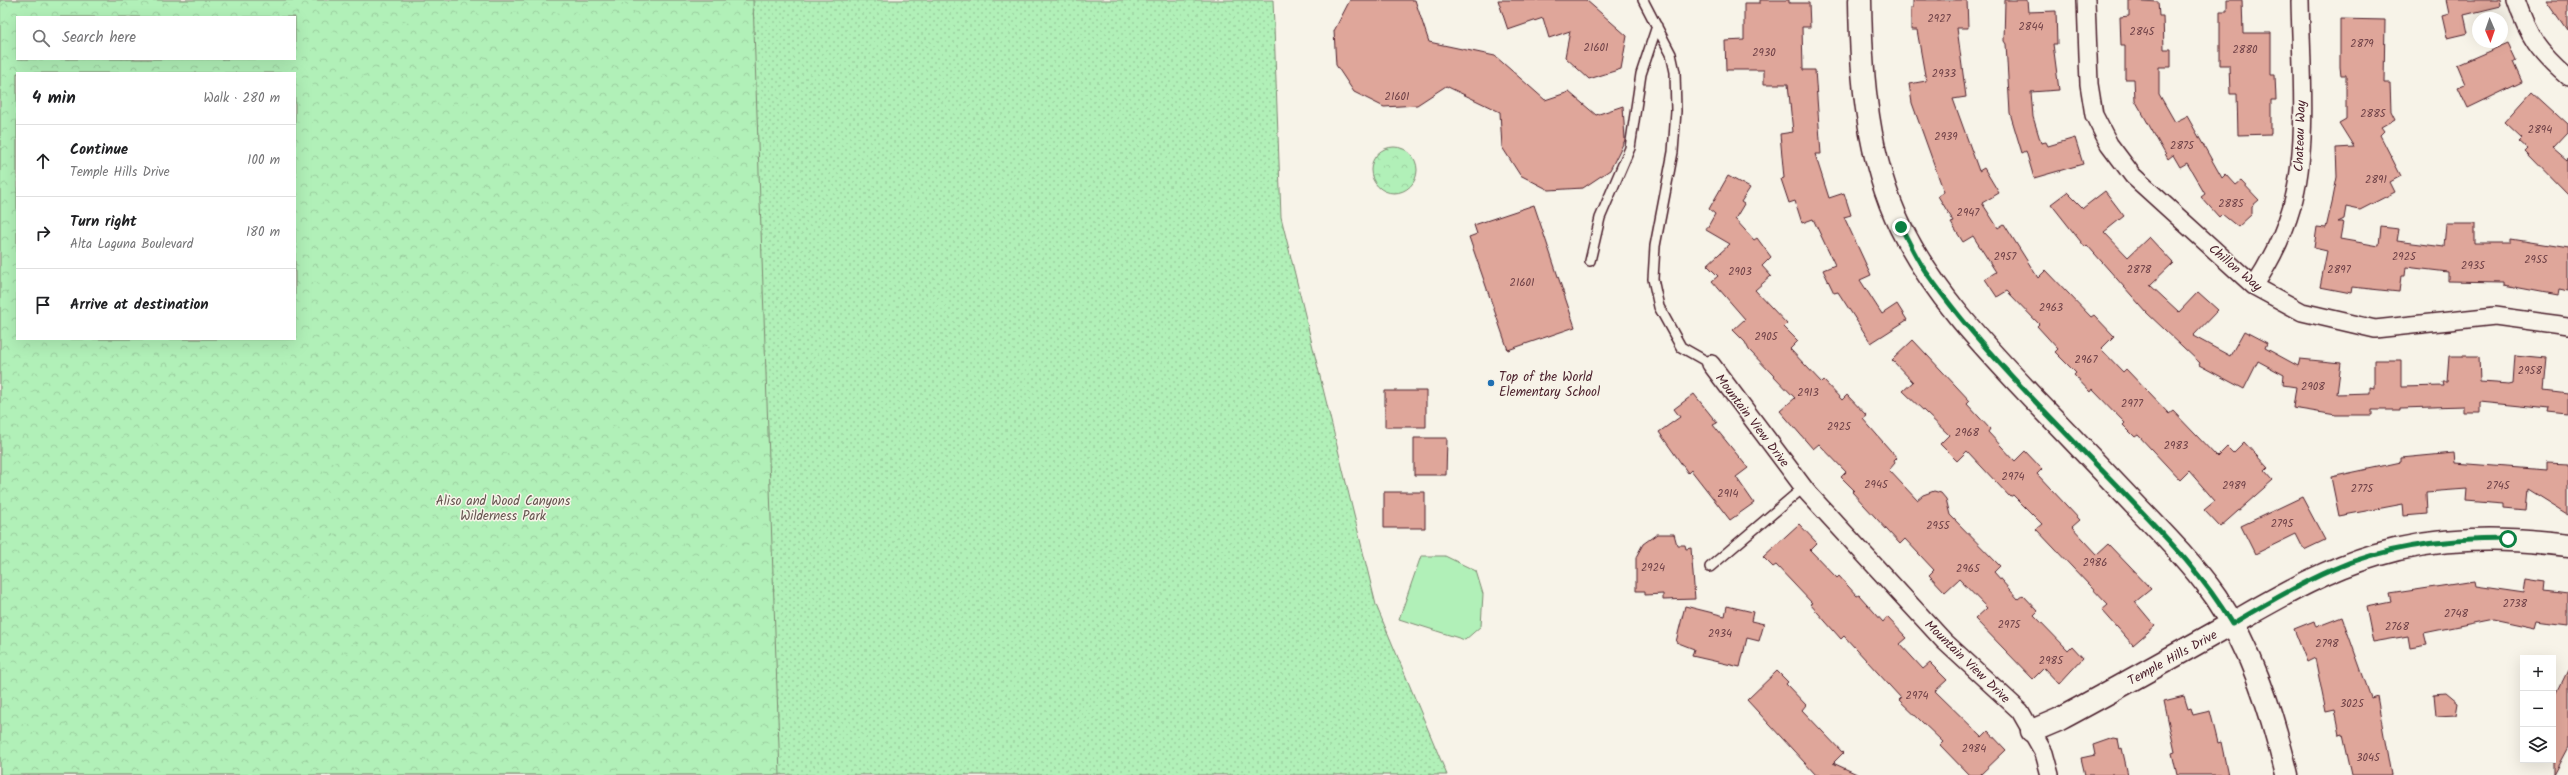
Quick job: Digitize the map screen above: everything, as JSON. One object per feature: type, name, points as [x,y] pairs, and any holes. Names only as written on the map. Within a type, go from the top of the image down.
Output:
[{"type":"main road","points":[[1860,0],[1860,44],[1866,104],[1879,168],[1901,227],[1925,271],[1997,360],[2188,561],[2217,599],[2232,624],[2257,674],[2276,733],[2287,775]]},
{"type":"main road","name":"Temple Hills Drive","points":[[2032,731],[2058,720],[2232,624],[2267,602],[2335,568],[2378,554],[2423,545],[2471,539],[2508,539],[2568,545]]},
{"type":"street","name":"Chillon Way","points":[[2086,0],[2089,84],[2094,115],[2109,144],[2133,176],[2254,286],[2302,312],[2374,329],[2495,316],[2568,326]]},
{"type":"street","name":"Chateau Way","points":[[2254,286],[2269,263],[2292,207],[2300,169],[2300,0]]},
{"type":"street","points":[[2516,0],[2526,29],[2546,58],[2568,77]]},
{"type":"street","name":"Mountain View Drive","points":[[1711,364],[1804,487],[1944,641],[2020,711],[2044,753],[2050,775]]},
{"type":"lane","name":"Mountain View Drive","points":[[1643,0],[1671,54],[1675,72],[1676,111],[1673,152],[1655,246],[1653,279],[1659,307],[1681,347],[1711,364]]},
{"type":"lane","points":[[1590,261],[1600,218],[1630,148],[1641,74],[1657,26]]},
{"type":"lane","points":[[1710,567],[1804,487]]},
{"type":"green space","points":[[0,0],[1273,0],[1281,217],[1376,605],[1447,775],[0,775]]},
{"type":"green space","name":"Aliso and Wood Canyons Wilderness Park","points":[[0,0],[753,0],[780,775],[0,775]]},
{"type":"green space","points":[[1394,147],[1407,151],[1413,157],[1417,170],[1413,183],[1407,189],[1394,193],[1381,189],[1375,183],[1371,170],[1375,157],[1381,151]]},
{"type":"green space","points":[[1421,556],[1445,556],[1476,571],[1483,594],[1481,626],[1465,640],[1399,619]]},
{"type":"building","points":[[1350,0],[1415,0],[1429,42],[1495,56],[1545,100],[1569,92],[1596,115],[1623,106],[1625,140],[1610,170],[1583,188],[1549,190],[1520,175],[1502,147],[1500,112],[1446,86],[1417,105],[1384,107],[1354,92],[1336,65],[1334,31]]},
{"type":"building","points":[[1498,0],[1586,0],[1627,36],[1621,69],[1589,79],[1565,57],[1570,31],[1549,38],[1543,18],[1508,30]]},
{"type":"building","points":[[1760,0],[1789,0],[1789,3],[1809,3],[1810,27],[1802,27],[1803,70],[1815,70],[1821,154],[1815,154],[1829,198],[1844,193],[1851,215],[1844,217],[1871,275],[1860,280],[1882,314],[1897,304],[1907,320],[1871,343],[1838,292],[1834,293],[1823,270],[1835,265],[1813,219],[1802,223],[1795,201],[1789,203],[1781,179],[1784,178],[1780,134],[1793,132],[1788,84],[1764,84],[1764,70],[1726,70],[1725,41],[1744,40],[1744,3],[1760,3]]},
{"type":"building","points":[[1913,0],[1967,0],[1968,28],[1957,28],[1966,97],[1953,99],[1979,171],[1984,168],[1999,193],[1982,203],[1998,228],[2004,224],[2038,278],[2046,270],[2091,317],[2094,315],[2114,336],[2101,349],[2123,372],[2126,369],[2169,414],[2173,411],[2217,457],[2227,447],[2233,453],[2244,442],[2268,468],[2265,471],[2273,480],[2220,527],[2204,510],[2215,501],[2189,471],[2180,480],[2138,435],[2135,437],[2123,425],[2125,423],[2092,389],[2090,392],[2074,375],[2076,373],[2055,352],[2058,349],[2037,326],[2039,324],[2007,291],[1997,297],[1985,279],[1996,272],[1973,236],[1963,242],[1951,223],[1954,222],[1938,196],[1944,192],[1912,103],[1909,84],[1926,81],[1917,30],[1911,30],[1911,8],[1913,8]]},
{"type":"building","points":[[2005,0],[2027,0],[2028,12],[2056,11],[2057,44],[2053,44],[2059,90],[2031,92],[2033,117],[2041,143],[2046,142],[2048,146],[2075,138],[2083,164],[2034,178],[2026,151],[2022,153],[2010,113],[2006,44],[2004,41]]},
{"type":"building","points":[[2129,0],[2158,2],[2159,16],[2163,16],[2164,49],[2171,49],[2171,67],[2159,67],[2159,94],[2175,122],[2187,116],[2222,178],[2226,174],[2236,185],[2241,181],[2259,200],[2252,206],[2252,214],[2238,227],[2222,214],[2219,217],[2201,197],[2205,194],[2187,163],[2180,167],[2173,155],[2168,159],[2135,100],[2134,79],[2125,79],[2125,46],[2121,46],[2120,17],[2129,16]]},
{"type":"building","points":[[2227,0],[2242,0],[2243,33],[2271,33],[2271,75],[2275,75],[2276,100],[2271,100],[2271,134],[2238,135],[2237,94],[2230,94],[2229,65],[2220,65],[2220,11],[2227,11]]},
{"type":"building","points":[[2446,0],[2500,0],[2501,6],[2464,15],[2468,33],[2447,38],[2442,16],[2449,14]]},
{"type":"building","points":[[2547,0],[2568,0],[2568,30]]},
{"type":"building","points":[[2340,19],[2385,20],[2384,83],[2390,83],[2391,111],[2395,119],[2381,127],[2384,131],[2380,135],[2401,176],[2390,182],[2395,192],[2360,210],[2346,207],[2344,219],[2338,222],[2343,222],[2340,239],[2379,246],[2381,227],[2399,229],[2397,241],[2444,247],[2446,224],[2475,224],[2475,243],[2511,243],[2511,239],[2568,248],[2568,291],[2558,289],[2557,295],[2504,285],[2504,282],[2448,281],[2448,272],[2406,267],[2405,276],[2401,276],[2399,292],[2352,287],[2351,293],[2320,287],[2327,251],[2314,248],[2317,227],[2326,228],[2333,198],[2337,177],[2336,148],[2354,147],[2339,123],[2346,119],[2346,75],[2341,75],[2340,67]]},
{"type":"building","points":[[2508,43],[2516,60],[2513,62],[2522,82],[2468,108],[2458,87],[2465,84],[2457,65],[2496,48],[2508,48]]},
{"type":"building","points":[[2532,92],[2568,125],[2568,133],[2553,149],[2567,161],[2568,159],[2568,196],[2525,152],[2528,149],[2519,141],[2522,138],[2505,122]]},
{"type":"building","points":[[1728,176],[1750,188],[1741,202],[1744,204],[1735,219],[1754,240],[1757,238],[1771,257],[1762,266],[1771,276],[1755,290],[1787,324],[1784,327],[1798,341],[1790,349],[1822,383],[1824,381],[1842,400],[1847,395],[1867,416],[1863,419],[1897,458],[1889,470],[1917,500],[1923,495],[1934,491],[1941,493],[1946,499],[1950,515],[2000,566],[1994,572],[2018,599],[2023,595],[2038,611],[2034,615],[2068,650],[2072,646],[2083,658],[2059,684],[2044,668],[2033,679],[1975,619],[1987,608],[1959,579],[1945,592],[1929,575],[1934,570],[1905,539],[1900,544],[1852,492],[1854,490],[1841,477],[1846,472],[1819,444],[1813,449],[1780,411],[1795,398],[1749,350],[1745,342],[1733,330],[1745,319],[1712,281],[1718,276],[1707,265],[1730,244],[1706,230],[1715,214],[1709,209]]},
{"type":"building","points":[[2105,191],[2124,216],[2104,232],[2128,257],[2149,237],[2173,263],[2150,285],[2179,312],[2198,292],[2218,310],[2193,336],[2230,356],[2244,331],[2267,343],[2265,348],[2298,366],[2300,359],[2341,363],[2337,394],[2370,393],[2370,387],[2374,388],[2374,360],[2401,360],[2401,387],[2444,386],[2443,382],[2447,382],[2449,356],[2479,356],[2480,382],[2509,384],[2513,383],[2515,355],[2547,358],[2544,390],[2568,393],[2568,415],[2549,413],[2550,409],[2480,402],[2480,412],[2463,412],[2463,406],[2401,408],[2401,410],[2372,410],[2372,415],[2336,415],[2293,408],[2296,387],[2283,385],[2284,375],[2258,361],[2244,389],[2199,365],[2200,363],[2147,313],[2087,245],[2085,247],[2051,204],[2067,192],[2083,208]]},
{"type":"building","points":[[1534,205],[1575,327],[1508,350],[1469,237],[1477,234],[1474,225]]},
{"type":"building","points":[[1913,340],[1970,401],[1967,404],[1990,429],[1988,432],[2015,461],[2025,451],[2042,469],[2037,474],[2080,520],[2072,527],[2097,554],[2108,544],[2151,589],[2135,602],[2155,626],[2133,645],[2102,610],[2108,605],[2036,529],[2042,524],[2013,495],[2010,497],[1967,451],[1957,461],[1940,444],[1949,435],[1903,391],[1913,382],[1892,360]]},
{"type":"building","points":[[1385,391],[1426,391],[1426,427],[1385,427]]},
{"type":"building","points":[[1694,394],[1717,423],[1713,425],[1748,468],[1736,477],[1754,503],[1730,520],[1691,470],[1688,473],[1659,432],[1680,417],[1674,409]]},
{"type":"building","points":[[1414,438],[1447,438],[1446,475],[1414,475]]},
{"type":"building","points":[[2454,453],[2455,463],[2546,470],[2546,462],[2568,463],[2568,514],[2528,489],[2526,510],[2504,508],[2504,504],[2466,501],[2467,489],[2426,492],[2427,514],[2404,516],[2403,504],[2339,516],[2331,477],[2401,462],[2401,458]]},
{"type":"building","points":[[1384,492],[1425,492],[1425,528],[1384,528]]},
{"type":"building","points":[[2302,497],[2325,540],[2304,550],[2296,534],[2255,554],[2241,526]]},
{"type":"building","points":[[1799,524],[1817,543],[1810,550],[1837,578],[1839,576],[1857,596],[1859,595],[1883,622],[1887,617],[1907,638],[1900,644],[1923,669],[1930,663],[1947,680],[1935,691],[1982,737],[1988,731],[2006,750],[1980,775],[1969,775],[1940,745],[1943,742],[1899,700],[1901,698],[1844,636],[1841,639],[1810,604],[1812,603],[1776,565],[1773,567],[1763,557]]},
{"type":"building","points":[[1657,534],[1674,534],[1677,545],[1685,545],[1686,549],[1691,548],[1695,599],[1663,600],[1663,594],[1645,595],[1645,591],[1636,591],[1636,557],[1643,544]]},
{"type":"building","points":[[2526,579],[2545,582],[2544,591],[2568,594],[2568,625],[2537,621],[2535,628],[2493,619],[2424,633],[2427,645],[2410,648],[2408,636],[2373,642],[2366,607],[2391,602],[2389,594],[2475,581],[2476,586],[2524,593]]},
{"type":"building","points":[[1685,606],[1725,616],[1727,606],[1753,612],[1751,621],[1764,624],[1759,641],[1747,638],[1740,667],[1692,656],[1694,649],[1676,642]]},
{"type":"building","points":[[2342,617],[2371,698],[2377,696],[2391,775],[2352,775],[2343,734],[2340,735],[2335,710],[2326,712],[2315,658],[2307,662],[2294,629],[2314,621],[2316,627]]},
{"type":"building","points":[[2568,670],[2568,747],[2553,775],[2553,763],[2556,763],[2556,695]]},
{"type":"building","points":[[1777,671],[1788,682],[1786,684],[1806,705],[1802,710],[1843,753],[1833,763],[1859,775],[1816,775],[1747,700]]},
{"type":"building","points":[[2446,693],[2458,703],[2456,715],[2436,716],[2434,694]]},
{"type":"building","points":[[2184,696],[2188,709],[2191,708],[2193,715],[2210,711],[2218,743],[2221,742],[2228,775],[2177,775],[2172,753],[2175,752],[2164,701]]},
{"type":"building","points":[[2113,738],[2118,739],[2120,749],[2122,748],[2128,775],[2085,775],[2081,758],[2095,755],[2093,745]]},
{"type":"place","name":"Top of the World Elementary School","points":[[1491,383]]},
{"type":"route","points":[[1901,227],[1925,271],[1959,316],[1997,360],[2188,561],[2217,599],[2232,624],[2267,602],[2335,568],[2378,554],[2423,545],[2471,539],[2508,539]]}]
